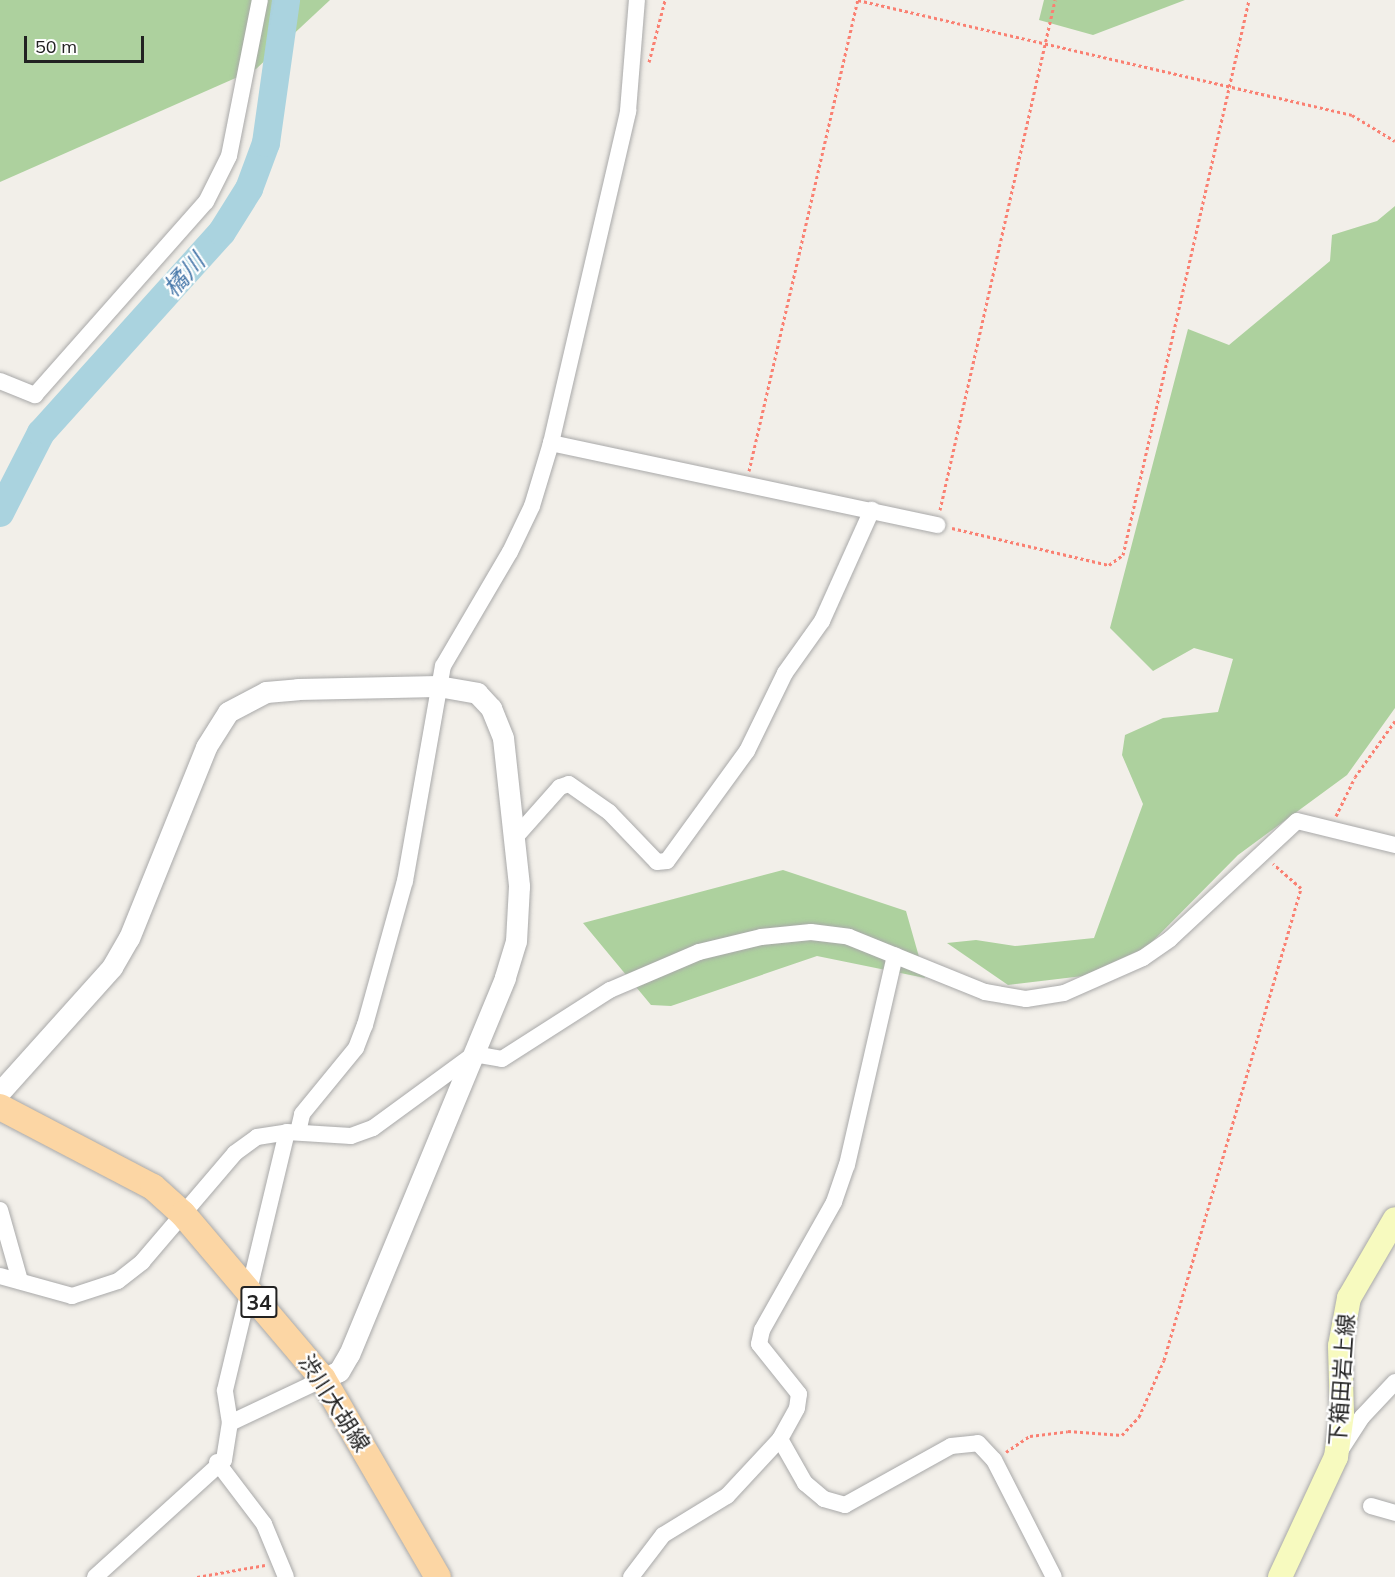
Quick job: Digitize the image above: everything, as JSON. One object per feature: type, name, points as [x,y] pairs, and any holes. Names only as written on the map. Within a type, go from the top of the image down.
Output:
[{"type":"main road","name":"渋川大胡線","points":[[0,1107],[153,1187],[183,1214],[323,1379],[438,1577]]},
{"type":"main road","name":"下箱田岩上線","points":[[1281,1577],[1336,1457],[1342,1414],[1340,1346],[1349,1298],[1395,1219]]},
{"type":"street","points":[[0,381],[35,395],[206,202],[228,156],[260,0]]},
{"type":"street","points":[[95,1577],[217,1462],[224,1460],[230,1423],[225,1390],[248,1289],[292,1132],[302,1114],[356,1048],[365,1025],[405,881],[443,666],[532,506],[551,443],[628,111],[637,0]]},
{"type":"street","points":[[551,443],[747,481],[937,525]]},
{"type":"street","points":[[513,840],[560,787],[569,784],[609,812],[657,862],[667,861],[747,751],[785,673],[822,621],[872,510]]},
{"type":"street","points":[[0,1092],[112,967],[129,938],[206,747],[228,712],[266,692],[438,686],[477,693],[491,708],[503,738],[519,886],[516,941],[474,1054],[349,1354],[339,1371],[230,1423]]},
{"type":"street","points":[[0,1276],[19,1277],[72,1296],[118,1281],[142,1262],[235,1153],[257,1137],[292,1132],[351,1136],[373,1128],[474,1054],[502,1059],[646,973],[699,952],[761,937],[811,932],[849,937],[985,992],[1026,999],[1064,993],[1143,958],[1170,939],[1297,821],[1395,845]]},
{"type":"street","points":[[631,1577],[663,1535],[727,1496],[780,1439],[797,1408],[798,1394],[759,1344],[762,1330],[837,1193],[895,955]]},
{"type":"street","points":[[0,1210],[19,1277]]},
{"type":"street","points":[[1336,1457],[1362,1417],[1395,1382]]},
{"type":"street","points":[[780,1439],[805,1483],[824,1499],[845,1505],[951,1446],[978,1443],[994,1460],[1054,1577]]},
{"type":"street","points":[[217,1462],[264,1524],[282,1570]]},
{"type":"street","points":[[1371,1506],[1395,1513]]},
{"type":"path","points":[[747,481],[858,0],[1047,41],[1352,115],[1395,141]]},
{"type":"path","points":[[1055,0],[937,525],[1108,565],[1123,555],[1249,0]]},
{"type":"path","points":[[1330,828],[1355,777],[1395,721]]},
{"type":"path","points":[[994,1460],[1030,1436],[1068,1431],[1122,1435],[1139,1417],[1164,1360],[1301,888],[1262,854]]},
{"type":"path","points":[[197,1577],[282,1570]]},
{"type":"green space","points":[[0,0],[330,0],[256,69],[0,182]]},
{"type":"green space","points":[[1044,0],[1185,0],[1093,35],[1039,20]]},
{"type":"green space","points":[[1395,206],[1395,708],[1347,775],[1238,855],[1147,947],[1083,976],[1008,985],[947,943],[976,940],[1015,946],[1094,938],[1143,804],[1122,755],[1125,735],[1163,718],[1218,712],[1233,659],[1194,648],[1153,671],[1110,628],[1188,329],[1229,345],[1330,261],[1332,235],[1377,221]]},
{"type":"green space","points":[[783,870],[906,911],[925,978],[817,956],[671,1006],[651,1005],[583,923]]},
{"type":"waterway","name":"橘川","points":[[0,513],[41,433],[222,232],[249,189],[266,143],[286,0]]}]
